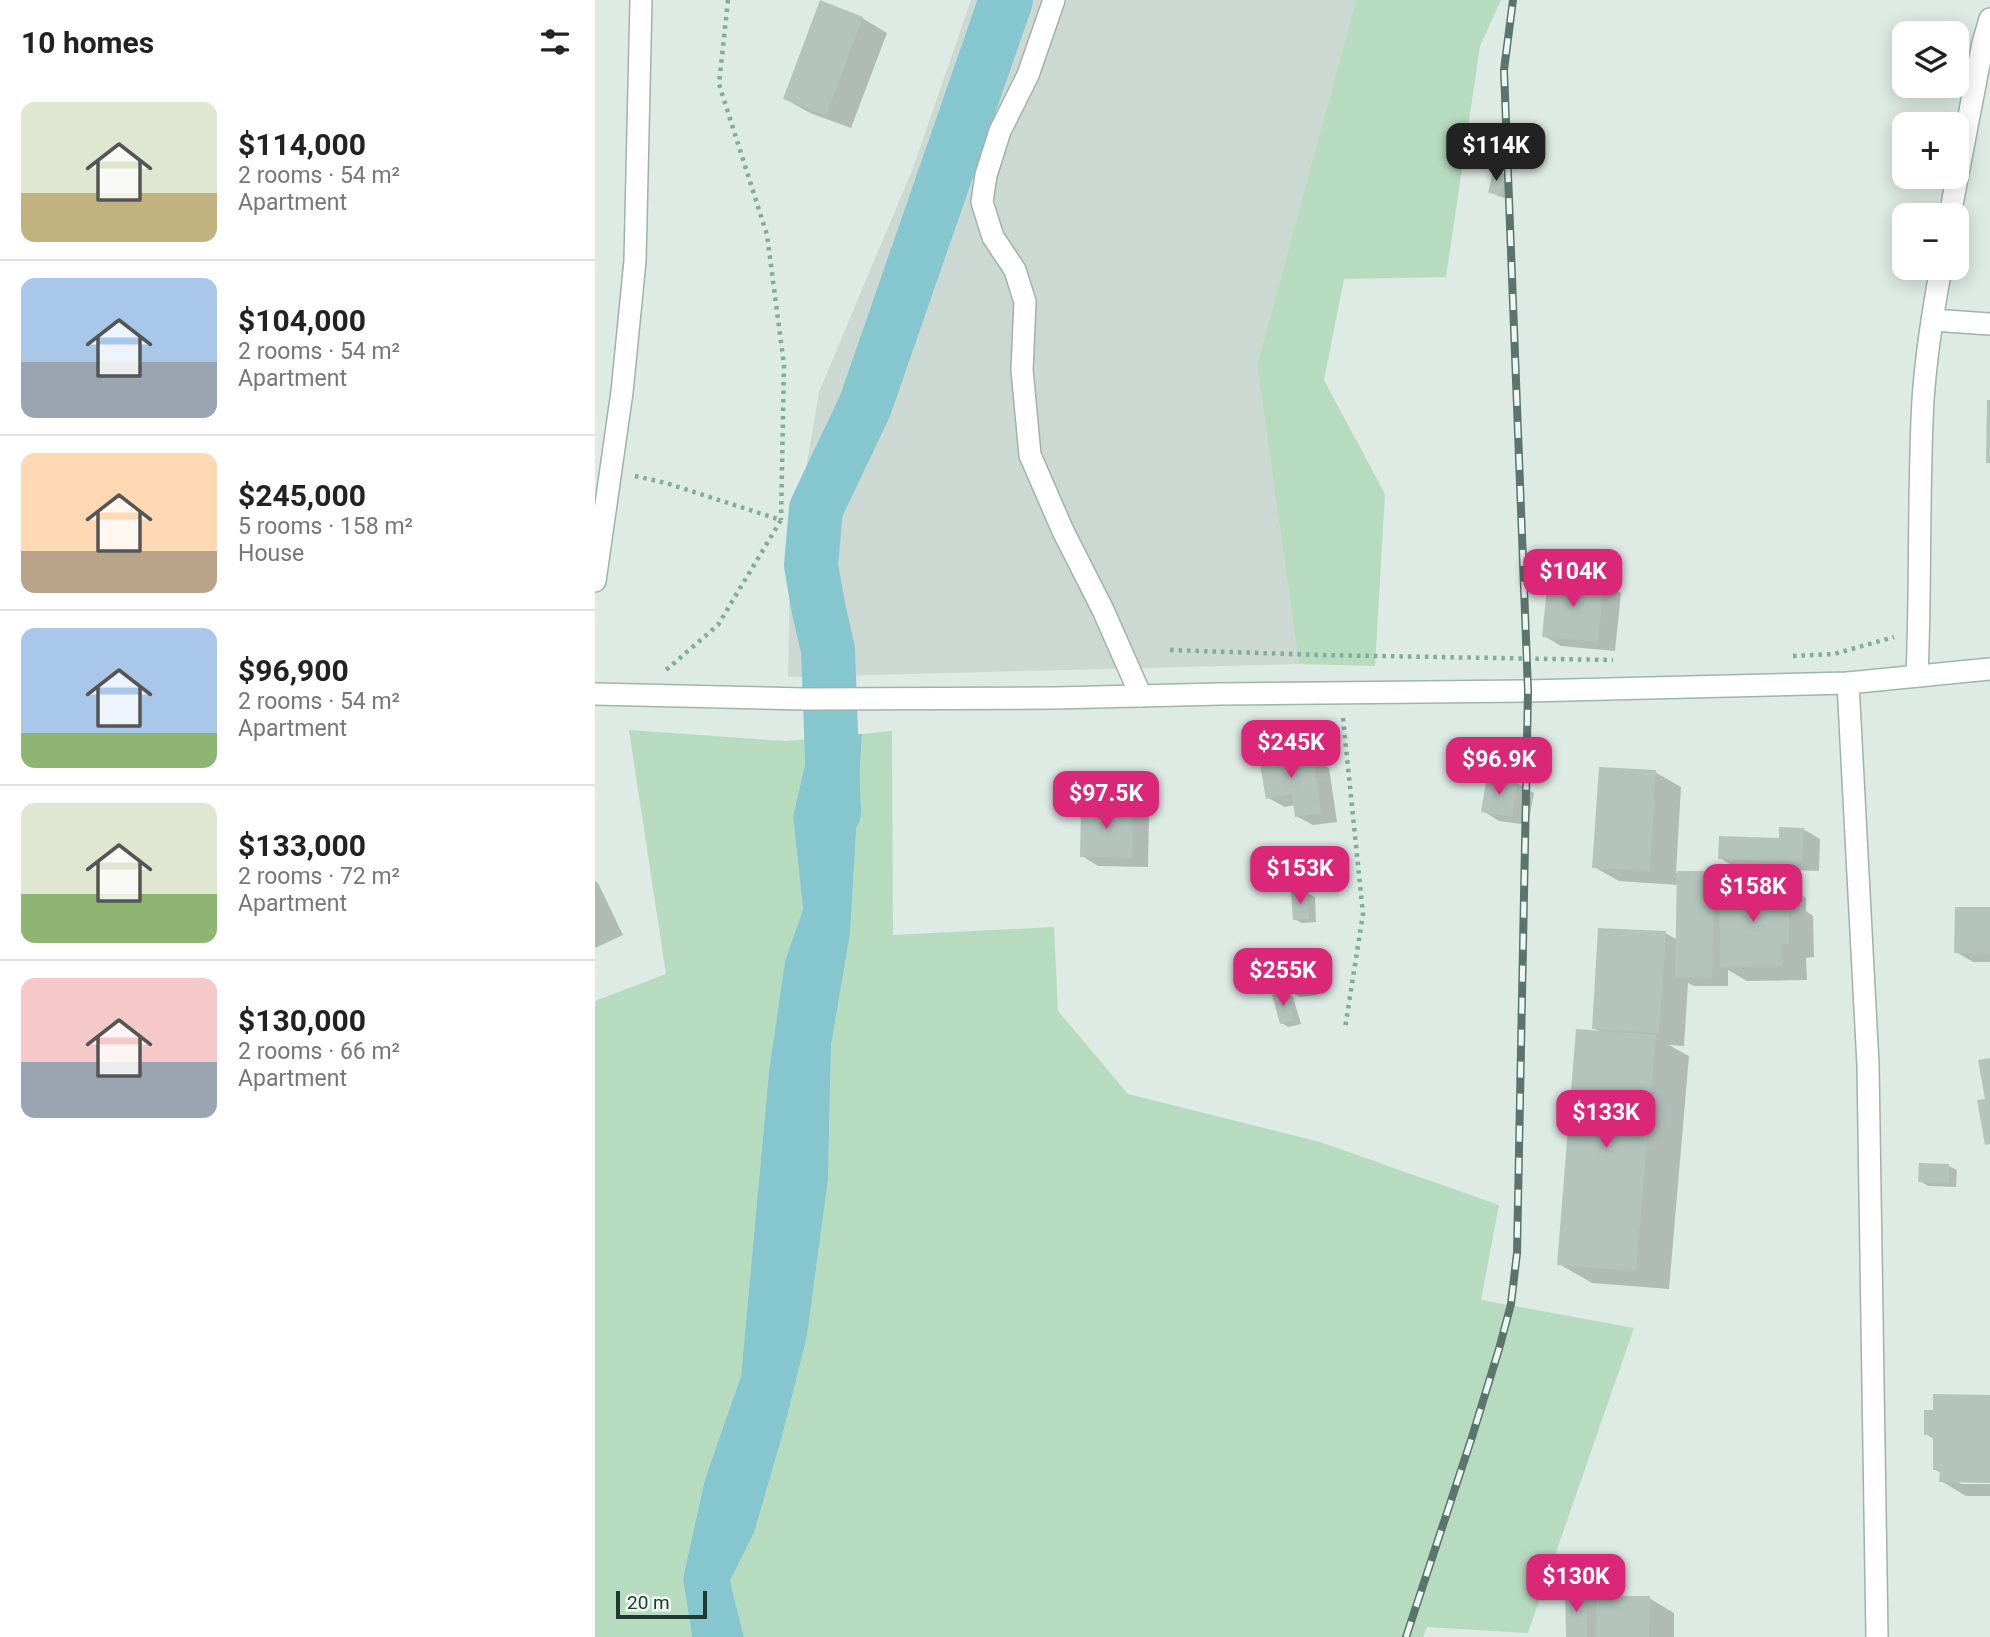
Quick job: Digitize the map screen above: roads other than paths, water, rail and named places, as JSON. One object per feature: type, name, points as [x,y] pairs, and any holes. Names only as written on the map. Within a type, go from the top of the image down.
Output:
[{"type":"street","points":[[595,581],[622,392],[635,261],[641,0]]},
{"type":"street","points":[[1054,0],[1028,75],[1000,131],[986,175],[982,202],[992,237],[1015,270],[1025,302],[1022,370],[1030,455],[1141,696]]},
{"type":"street","points":[[1952,203],[1990,19]]},
{"type":"street","points":[[1917,676],[1924,398],[1939,280]]},
{"type":"street","points":[[1932,320],[1990,324]]},
{"type":"street","points":[[595,694],[862,699],[1528,691],[1848,682],[1990,669]]},
{"type":"street","points":[[1848,682],[1868,1065],[1877,1637]]},
{"type":"water","points":[[862,734],[850,934],[831,1046],[828,1180],[807,1336],[754,1533],[730,1581],[744,1637],[692,1637],[683,1578],[705,1479],[741,1376],[769,1071],[785,961],[803,909],[793,816],[811,739]]},
{"type":"waterway","points":[[834,812],[828,650],[811,565],[816,509],[865,406],[1006,0]]},
{"type":"railway","points":[[1406,1637],[1499,1349],[1511,1304],[1517,1253],[1528,691],[1504,70],[1513,0]]}]
